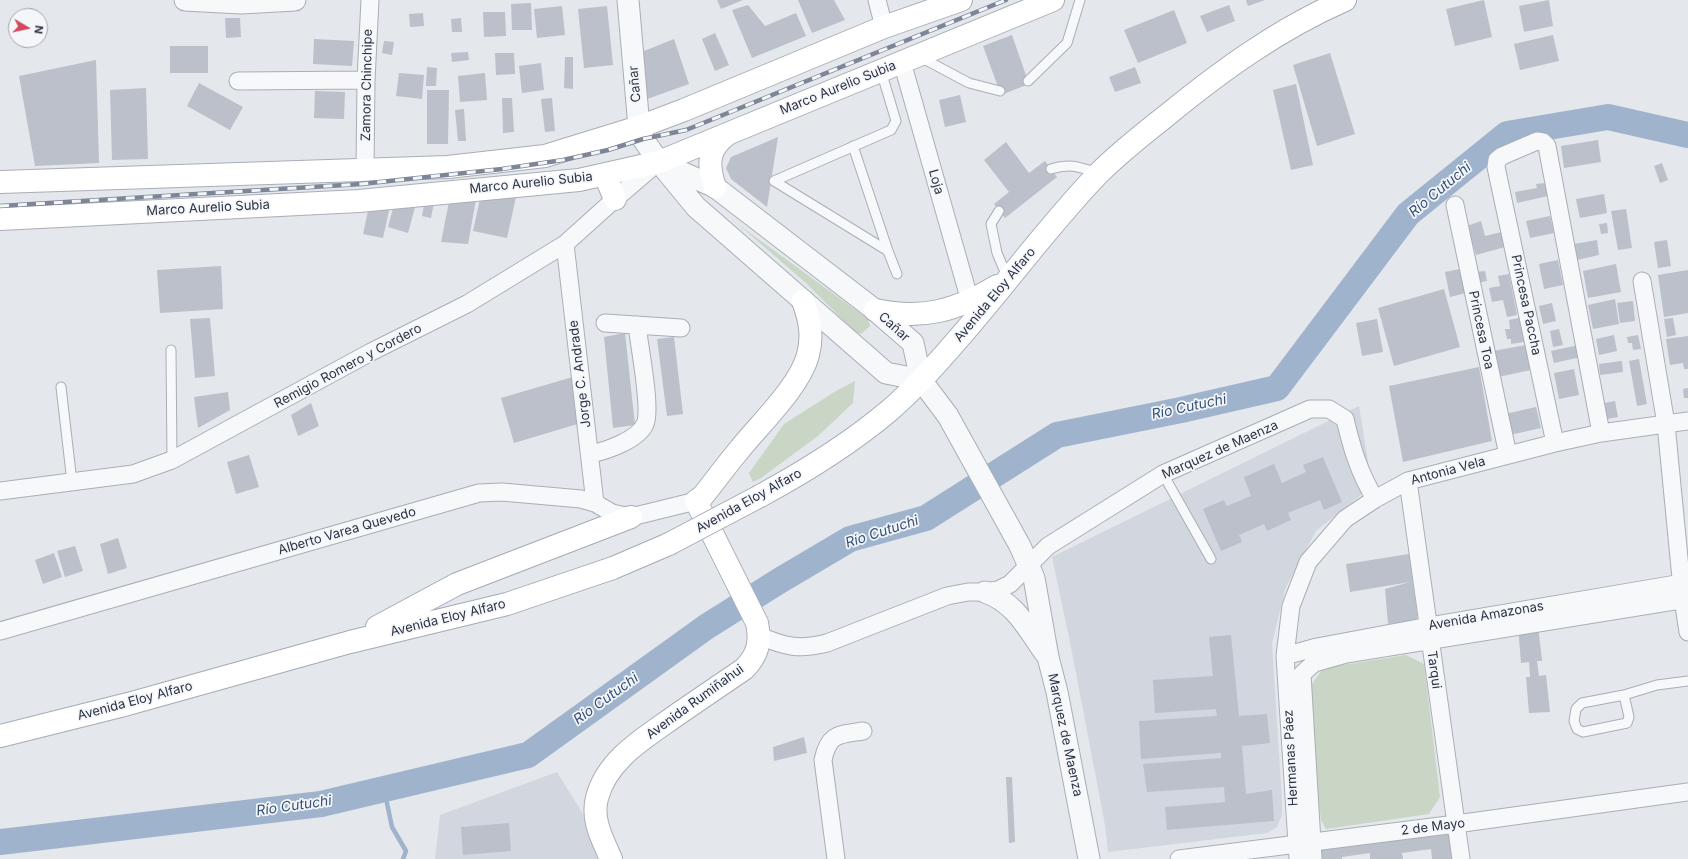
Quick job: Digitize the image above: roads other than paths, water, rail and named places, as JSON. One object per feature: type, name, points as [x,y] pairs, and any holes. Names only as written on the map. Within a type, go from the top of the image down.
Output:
[{"type":"main road","name":"Marco Aurelio Subia","points":[[0,182],[448,167],[545,156],[639,127],[684,110],[884,27],[962,0]]},
{"type":"main road","name":"Marco Aurelio Subia","points":[[0,219],[358,201],[579,180],[659,162],[1053,0]]},
{"type":"main road","name":"Avenida Eloy Alfaro","points":[[0,736],[128,704],[350,642],[507,604],[613,568],[669,544],[760,496],[803,472],[846,443],[890,410],[921,380],[1099,173],[1137,139],[1217,74],[1272,37],[1345,0]]},
{"type":"main road","points":[[715,187],[710,168],[711,160],[717,142],[728,134]]},
{"type":"main road","points":[[601,175],[607,180],[614,198]]},
{"type":"main road","points":[[875,310],[913,315],[932,313],[970,301],[1008,280]]},
{"type":"main road","points":[[760,636],[757,623],[696,501],[702,497],[775,407],[802,370],[808,356],[811,338],[810,321],[803,301]]},
{"type":"main road","points":[[350,642],[457,584],[526,556],[631,517]]},
{"type":"main road","name":"Avenida Rumiñahui","points":[[611,857],[597,826],[596,813],[596,798],[605,777],[631,748],[744,669],[755,656],[760,636]]},
{"type":"street","points":[[184,0],[241,3],[295,0]]},
{"type":"street","name":"Zamora Chinchipe","points":[[365,170],[366,80],[370,0]]},
{"type":"street","name":"Cañar","points":[[628,0],[639,127],[643,139],[659,162],[696,207],[886,373],[921,380],[913,343],[875,310],[715,187],[659,162]]},
{"type":"street","points":[[877,0],[884,27]]},
{"type":"street","name":"Loja","points":[[910,59],[970,301]]},
{"type":"street","points":[[238,81],[366,80]]},
{"type":"street","name":"Princesa Paccha","points":[[1555,443],[1496,167],[1497,160],[1502,156],[1537,141],[1543,142],[1547,146],[1601,433]]},
{"type":"street","name":"Remigio Romero y Cordero","points":[[0,486],[72,482],[133,474],[172,460],[371,352],[467,304],[565,244],[614,198],[659,162]]},
{"type":"street","name":"Princesa Toa","points":[[1455,205],[1508,455]]},
{"type":"street","name":"Jorge C. Andrade","points":[[565,244],[595,503]]},
{"type":"street","points":[[1642,281],[1666,424],[1685,591],[1688,632]]},
{"type":"street","points":[[604,322],[681,328]]},
{"type":"street","points":[[590,454],[610,448],[637,435],[646,424],[648,414],[636,325]]},
{"type":"street","name":"Marquez de Maenza","points":[[921,380],[948,416],[1025,555],[1034,578],[1048,657],[1057,692],[1090,859]]},
{"type":"street","name":"Marquez de Maenza","points":[[760,636],[782,645],[797,648],[827,644],[946,596],[968,592],[998,590],[1010,584],[1025,555],[1048,546],[1163,474],[1310,410],[1329,409],[1345,419],[1354,458],[1363,479],[1375,499]]},
{"type":"street","name":"Antonia Vela","points":[[1285,656],[1291,606],[1308,562],[1345,519],[1375,499],[1408,481],[1555,443],[1601,433],[1688,421]]},
{"type":"street","name":"Tarqui","points":[[1408,481],[1461,859]]},
{"type":"street","name":"Alberto Varea Quevedo","points":[[0,631],[479,493],[524,494],[581,499],[595,503],[612,513],[631,517],[696,501]]},
{"type":"street","name":"Avenida Amazonas","points":[[1285,656],[1317,647],[1430,633],[1685,591]]},
{"type":"street","points":[[985,592],[1006,602],[1014,610],[1048,657]]},
{"type":"street","name":"Avenida Amazonas","points":[[1302,674],[1314,663],[1430,633]]},
{"type":"street","name":"Hermanas Páez","points":[[1285,656],[1304,851]]},
{"type":"street","name":"Hermanas Páez","points":[[1302,674],[1304,851]]},
{"type":"street","points":[[836,859],[823,760],[826,748],[831,739],[842,734],[863,731]]},
{"type":"street","name":"2 de Mayo","points":[[1178,859],[1304,851],[1456,824],[1688,792]]},
{"type":"lane","points":[[1028,81],[1067,43],[1080,0]]},
{"type":"lane","points":[[910,59],[969,83],[1000,91]]},
{"type":"lane","points":[[881,71],[896,121],[891,130],[774,181],[888,251]]},
{"type":"lane","points":[[853,146],[897,274]]},
{"type":"lane","points":[[1051,169],[1064,165],[1074,165],[1099,173]]},
{"type":"lane","points":[[999,211],[991,224],[997,253],[1008,280]]},
{"type":"lane","points":[[171,350],[172,460]]},
{"type":"lane","points":[[62,387],[72,482]]},
{"type":"lane","points":[[1163,474],[1211,559]]},
{"type":"lane","points":[[1624,695],[1629,717],[1627,723],[1583,732],[1577,729],[1574,721],[1576,709],[1582,703],[1624,695],[1657,686],[1688,681]]},
{"type":"waterway","name":"Río Cutuchi","points":[[0,842],[321,804],[528,755],[706,627],[779,581],[850,539],[926,518],[1057,435],[1181,410],[1277,388],[1408,214],[1507,134],[1608,117],[1688,135]]},
{"type":"waterway","points":[[384,789],[392,827],[406,851],[403,859]]},
{"type":"railway","points":[[0,206],[361,184],[502,169],[563,160],[608,150],[643,139],[686,130],[1006,0]]}]
